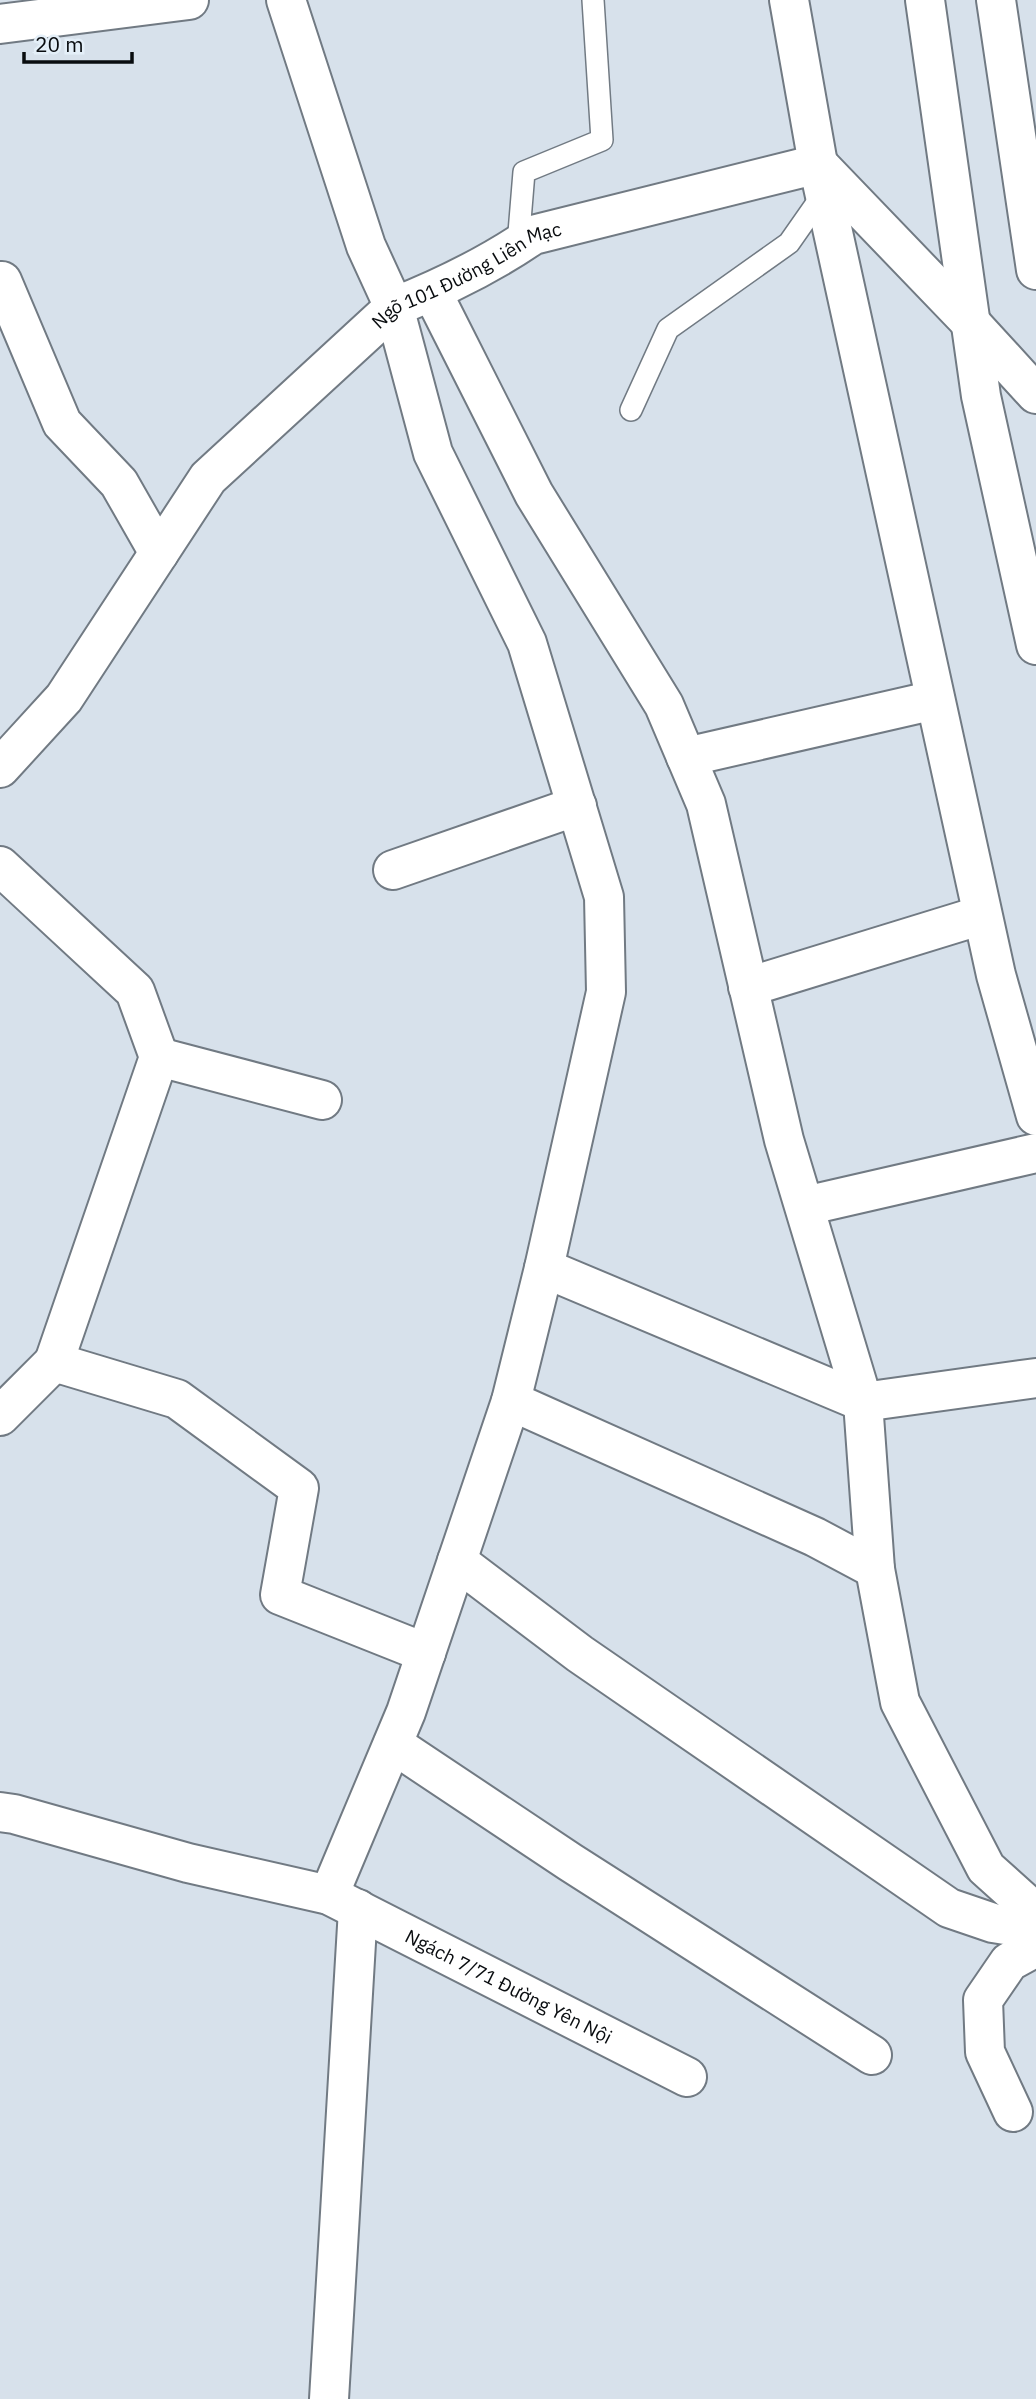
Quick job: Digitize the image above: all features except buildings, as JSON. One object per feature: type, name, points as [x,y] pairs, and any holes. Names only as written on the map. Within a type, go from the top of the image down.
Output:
[{"type":"street","points":[[0,24],[189,0]]},
{"type":"street","points":[[286,0],[366,247],[394,307],[433,453],[527,643],[604,897],[606,992],[511,1401],[393,1744],[344,1902],[329,2399]]},
{"type":"street","points":[[789,0],[821,178],[982,915],[1036,1116]]},
{"type":"street","points":[[925,0],[981,396],[1036,645]]},
{"type":"street","points":[[996,0],[1036,271]]},
{"type":"street","points":[[821,178],[970,322],[1036,394]]},
{"type":"street","name":"Ngõ 101 Đường Liên Mạc","points":[[7,746],[64,698],[208,478],[394,307],[432,292],[533,234],[821,178]]},
{"type":"street","points":[[2,281],[62,424],[119,483],[159,553]]},
{"type":"street","points":[[432,292],[534,494],[664,705],[706,804],[784,1140],[863,1402],[875,1569],[900,1702],[986,1868],[1036,1913]]},
{"type":"street","points":[[686,757],[935,700]]},
{"type":"street","points":[[393,870],[577,806]]},
{"type":"street","points":[[0,866],[135,991],[159,1057],[54,1362],[0,1416]]},
{"type":"street","points":[[748,987],[982,915]]},
{"type":"street","points":[[159,1057],[322,1100]]},
{"type":"street","points":[[805,1206],[1036,1153]]},
{"type":"street","points":[[544,1268],[863,1402],[1036,1378]]},
{"type":"street","points":[[54,1362],[177,1399],[299,1488],[280,1595],[426,1653]]},
{"type":"street","points":[[511,1401],[815,1537],[875,1569]]},
{"type":"street","points":[[457,1561],[580,1654],[949,1908],[993,1923],[1036,1930]]},
{"type":"street","points":[[393,1744],[582,1870],[872,2055]]},
{"type":"street","name":"Ngách 7/71 Đường Yên Nội","points":[[0,1812],[344,1902],[687,2077]]},
{"type":"street","points":[[1013,2112],[985,2052],[983,2000],[1009,1962],[1036,1947]]},
{"type":"lane","points":[[518,245],[524,172],[602,140],[593,0]]},
{"type":"lane","points":[[631,410],[668,329],[789,243],[821,178]]}]
